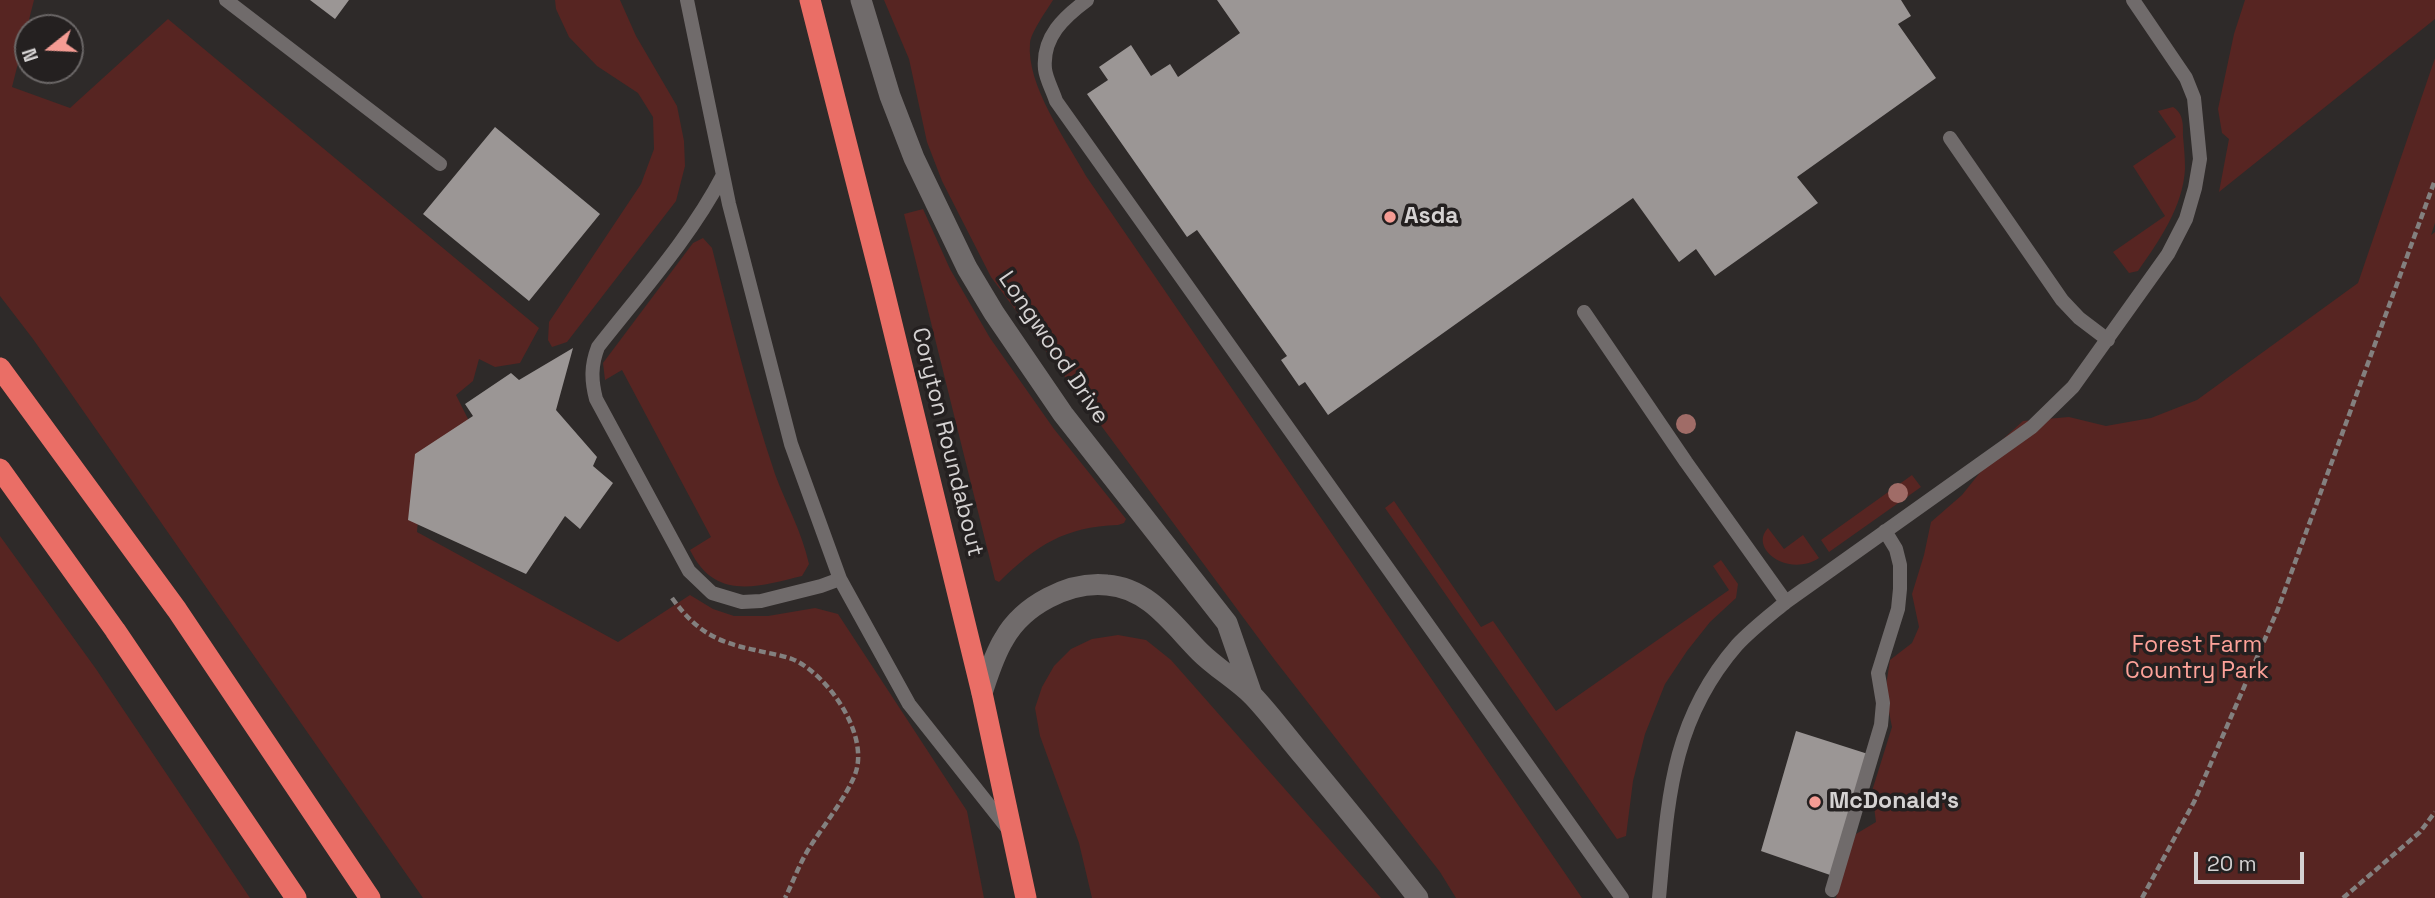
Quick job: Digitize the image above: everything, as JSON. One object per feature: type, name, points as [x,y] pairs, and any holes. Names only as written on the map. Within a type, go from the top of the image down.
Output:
[{"type":"highway","name":"Coryton Roundabout","points":[[810,0],[982,693],[1026,898]]},
{"type":"highway","points":[[0,368],[177,610],[370,898]]},
{"type":"highway","points":[[0,470],[115,630],[296,898]]},
{"type":"street","name":"Longwood Drive","points":[[861,0],[890,96],[914,158],[967,268],[994,313],[1063,414],[1227,624],[1252,695]]},
{"type":"street","name":"Longwood Drive","points":[[982,693],[1004,638],[1032,609],[1066,589],[1086,585],[1110,584],[1135,593],[1167,615],[1200,652],[1252,695],[1418,898]]},
{"type":"lane","points":[[226,0],[440,164]]},
{"type":"lane","points":[[687,0],[723,175],[791,444],[840,579],[909,704],[1012,833]]},
{"type":"lane","points":[[1087,0],[1063,18],[1049,40],[1045,69],[1056,101],[1622,898]]},
{"type":"lane","points":[[1660,898],[1675,766],[1683,734],[1692,713],[1722,664],[1739,643],[1786,602],[2032,427],[2073,387],[2168,254],[2186,219],[2196,188],[2200,159],[2194,98],[2186,78],[2133,0]]},
{"type":"lane","points":[[1950,138],[2062,300],[2079,318],[2108,340]]},
{"type":"lane","points":[[723,175],[706,208],[598,347],[593,359],[591,382],[596,399],[689,570],[712,593],[742,602],[761,601],[840,579]]},
{"type":"lane","points":[[1584,313],[1786,602]]},
{"type":"lane","points":[[1832,890],[1881,724],[1883,703],[1878,673],[1898,609],[1900,565],[1896,549],[1885,531]]},
{"type":"path","points":[[2142,898],[2194,802],[2278,609],[2435,180]]},
{"type":"path","points":[[672,598],[685,616],[701,631],[727,644],[793,659],[822,680],[852,722],[859,752],[855,776],[807,852],[785,898]]},
{"type":"path","points":[[2343,898],[2420,832],[2435,812]]},
{"type":"green space","points":[[0,0],[34,0],[30,14],[14,14],[12,87],[70,108],[168,19],[539,328],[520,363],[495,367],[479,359],[473,381],[456,395],[471,425],[423,458],[417,532],[618,642],[690,595],[713,609],[734,616],[768,616],[815,608],[838,614],[967,811],[984,898],[423,898],[33,339],[0,296]]},
{"type":"green space","points":[[555,0],[620,0],[636,36],[677,106],[684,141],[685,166],[676,201],[567,342],[552,347],[548,340],[549,322],[641,184],[654,149],[653,117],[638,93],[597,66],[569,37],[556,9]]},
{"type":"green space","points":[[884,0],[1053,0],[1031,38],[1030,59],[1041,94],[1068,146],[1582,898],[1456,898],[1440,872],[1274,659],[991,277],[942,181],[927,142],[909,59]]},
{"type":"green space","points":[[2245,0],[2435,0],[2435,19],[2219,192],[2229,139],[2222,133],[2218,109],[2234,34]]},
{"type":"green space","name":"Forest Farm Country Park","points":[[2435,58],[2435,223],[2431,235],[2435,232],[2435,898],[1836,898],[1856,834],[1876,822],[1872,791],[1892,727],[1885,692],[1890,660],[1912,643],[1919,627],[1912,594],[1931,522],[1962,495],[2002,440],[2023,421],[2069,417],[2106,426],[2151,418],[2197,400],[2358,283]]},
{"type":"green space","points":[[2173,107],[2181,116],[2183,124],[2185,169],[2180,197],[2154,248],[2138,271],[2129,273],[2113,252],[2165,216],[2133,166],[2176,137],[2158,111]]},
{"type":"green space","points":[[923,209],[950,269],[990,338],[1054,429],[1126,519],[1118,525],[1082,530],[1053,540],[1026,558],[999,582],[995,580],[904,214]]},
{"type":"green space","points":[[703,238],[712,248],[766,446],[809,564],[802,576],[769,584],[725,584],[700,566],[690,550],[711,537],[622,370],[605,380],[603,363],[693,243]]},
{"type":"green space","points":[[1912,475],[1921,487],[1829,552],[1821,540]]},
{"type":"green space","points":[[1394,501],[1481,627],[1493,621],[1556,711],[1729,590],[1713,566],[1721,560],[1738,584],[1736,598],[1710,622],[1665,684],[1645,734],[1633,781],[1626,836],[1617,839],[1385,508]]},
{"type":"green space","points":[[1768,528],[1784,549],[1803,535],[1819,558],[1796,565],[1775,558],[1767,552],[1763,544],[1763,536]]},
{"type":"green space","points":[[0,536],[96,669],[250,898],[0,898]]},
{"type":"green space","points":[[1118,635],[1146,640],[1171,660],[1381,898],[1092,898],[1079,843],[1040,736],[1035,708],[1042,687],[1054,666],[1071,649],[1092,639]]},
{"type":"building","points":[[310,0],[349,0],[335,19]]},
{"type":"building","name":"Asda","points":[[1217,0],[1901,0],[1911,16],[1898,24],[1936,78],[1797,177],[1818,203],[1715,276],[1696,249],[1679,262],[1633,198],[1328,415],[1305,382],[1299,386],[1281,360],[1287,356],[1197,230],[1187,237],[1087,94],[1108,80],[1099,67],[1131,45],[1151,76],[1170,64],[1178,77],[1240,33]]},
{"type":"building","points":[[495,127],[600,214],[529,301],[423,214]]},
{"type":"building","points":[[573,348],[556,410],[597,457],[593,466],[613,483],[580,529],[565,516],[526,574],[408,520],[415,454],[473,416],[465,404],[511,373],[519,380]]},
{"type":"building","name":"McDonald's","points":[[1796,731],[1868,754],[1833,876],[1761,851]]},
{"type":"place","name":"Asda","points":[[1390,217]]},
{"type":"place","name":"McDonald's","points":[[1815,802]]}]
